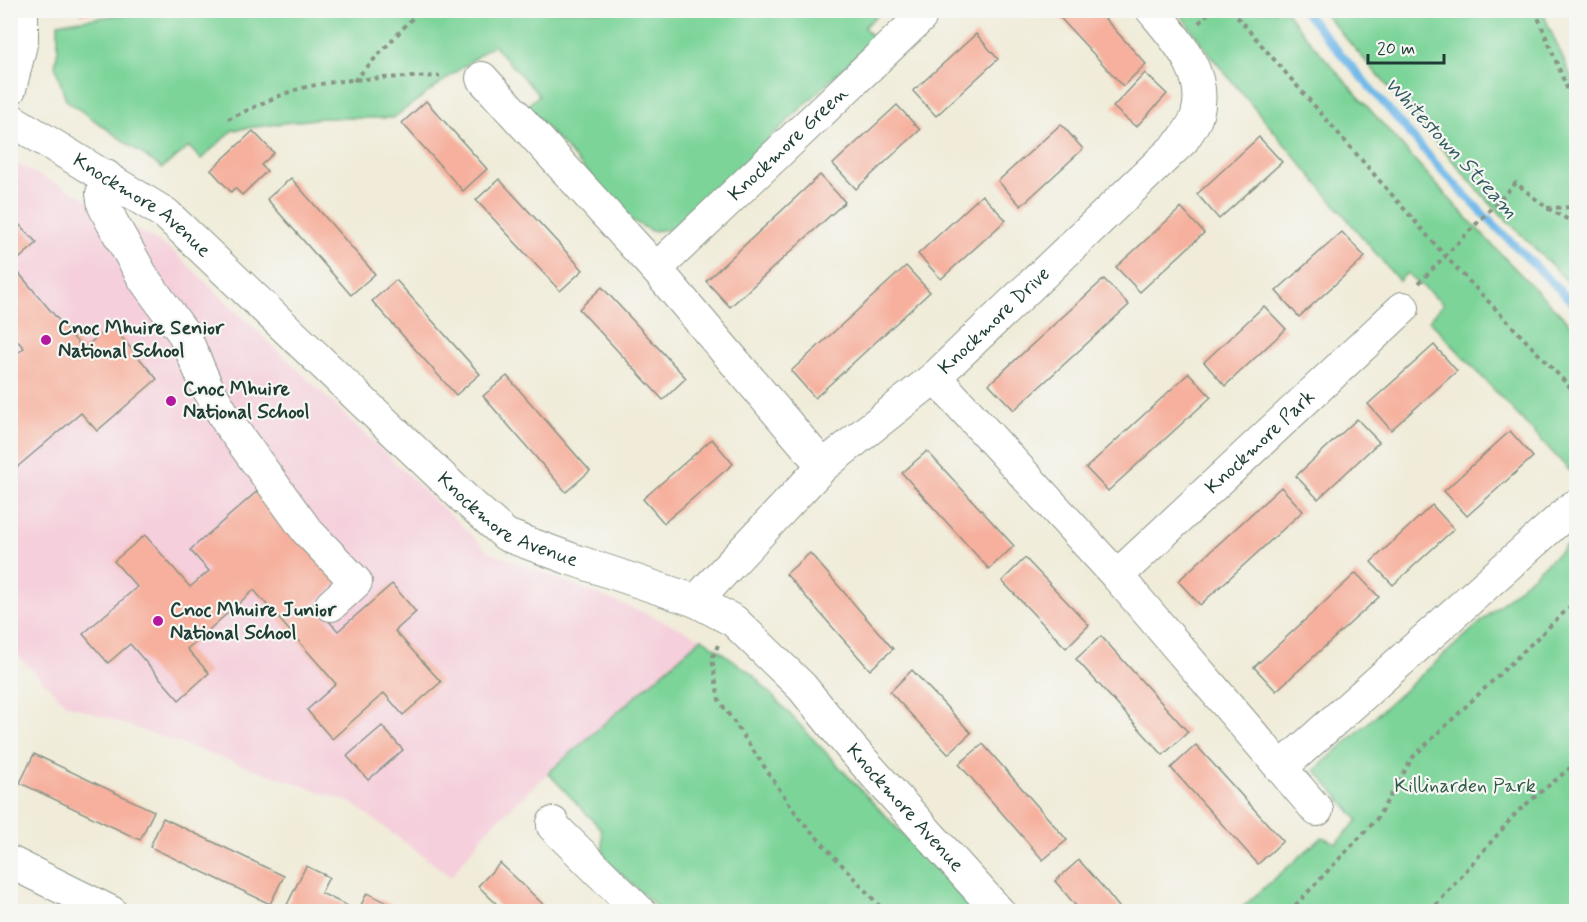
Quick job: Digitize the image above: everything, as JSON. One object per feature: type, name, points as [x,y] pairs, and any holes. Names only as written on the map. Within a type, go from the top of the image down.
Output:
[{"type":"street","points":[[10,89],[22,40],[22,10]]},
{"type":"street","name":"Knockmore Drive","points":[[696,601],[823,466],[935,377],[1183,140],[1197,116],[1200,95],[1197,77],[1180,43],[1152,10]]},
{"type":"street","name":"Knockmore Green","points":[[656,269],[920,18]]},
{"type":"street","points":[[482,78],[656,269],[823,466]]},
{"type":"street","name":"Knockmore Avenue","points":[[10,119],[166,214],[466,500],[506,535],[696,601],[734,621],[802,687],[853,750],[999,912]]},
{"type":"street","points":[[106,176],[102,194],[104,206],[144,279],[184,334],[206,385],[229,424],[307,531],[356,582],[331,605]]},
{"type":"street","name":"Knockmore Park","points":[[1117,576],[1411,295]]},
{"type":"street","points":[[935,377],[1117,576],[1317,810]]},
{"type":"street","points":[[1281,768],[1573,507]]},
{"type":"street","points":[[553,824],[640,912]]},
{"type":"street","points":[[10,862],[111,912]]},
{"type":"path","points":[[353,81],[420,10]]},
{"type":"path","points":[[1198,24],[1211,10]]},
{"type":"path","points":[[1231,10],[1446,257],[1576,391]]},
{"type":"path","points":[[1535,10],[1576,110]]},
{"type":"path","points":[[228,119],[293,91],[353,81],[440,76]]},
{"type":"path","points":[[1411,295],[1471,227],[1516,183],[1546,208],[1576,224]]},
{"type":"path","points":[[1546,208],[1576,207]]},
{"type":"path","points":[[1289,912],[1376,820],[1413,757],[1576,601]]},
{"type":"path","points":[[719,644],[712,659],[719,700],[799,818],[885,912]]},
{"type":"path","points":[[1430,912],[1518,811],[1576,764]]},
{"type":"shaded area","name":"Cnoc Mhuire National School","points":[[10,161],[80,195],[173,251],[488,551],[702,638],[548,773],[488,829],[451,877],[352,803],[66,704],[11,649]]},
{"type":"green space","points":[[152,11],[882,11],[864,27],[874,39],[674,229],[651,231],[631,220],[527,106],[539,95],[493,45],[393,118],[322,118],[233,130],[201,159],[189,147],[162,168],[66,100],[55,66],[58,49],[58,23]]},
{"type":"green space","points":[[1178,11],[1286,11],[1436,184],[1504,258],[1576,329],[1576,465],[1570,471],[1429,320],[1443,304],[1407,273],[1399,281],[1210,55]]},
{"type":"green space","points":[[1322,11],[1542,11],[1576,88],[1576,290],[1485,198]]},
{"type":"green space","name":"Killinarden Park","points":[[1576,537],[1576,911],[1238,911],[1322,837],[1336,843],[1358,820],[1315,770]]},
{"type":"green space","points":[[702,638],[752,674],[975,911],[661,911],[604,858],[601,829],[548,773]]},
{"type":"building","points":[[80,10],[104,10],[104,12],[81,15]]},
{"type":"building","points":[[1053,10],[1097,10],[1146,64],[1123,86]]},
{"type":"building","points":[[976,34],[998,59],[936,116],[913,91]]},
{"type":"building","points":[[1145,73],[1167,94],[1136,127],[1113,107]]},
{"type":"building","points":[[426,101],[487,169],[463,191],[402,123]]},
{"type":"building","points":[[897,105],[920,130],[856,189],[833,164]]},
{"type":"building","points":[[1061,124],[1083,149],[1021,206],[998,181]]},
{"type":"building","points":[[253,131],[274,153],[261,165],[267,171],[242,195],[235,188],[231,192],[211,170]]},
{"type":"building","points":[[1259,137],[1282,162],[1219,219],[1197,194]]},
{"type":"building","points":[[820,175],[845,202],[730,307],[706,281]]},
{"type":"building","points":[[291,178],[375,274],[351,295],[267,199]]},
{"type":"building","points":[[499,179],[583,270],[560,291],[476,200]]},
{"type":"building","points":[[982,195],[1006,220],[941,279],[918,254]]},
{"type":"building","points":[[1181,208],[1204,233],[1140,292],[1116,267]]},
{"type":"building","name":"Cnoc Mhuire Senior National School","points":[[10,215],[37,243],[12,265],[83,349],[111,325],[157,379],[97,431],[81,413],[10,473],[10,359],[24,348],[10,333]]},
{"type":"building","points":[[1342,232],[1365,257],[1299,317],[1276,291]]},
{"type":"building","points":[[906,266],[930,292],[815,398],[791,371]]},
{"type":"building","points":[[1104,279],[1129,305],[1014,410],[989,384]]},
{"type":"building","points":[[396,280],[480,374],[456,395],[372,301]]},
{"type":"building","points":[[602,287],[686,378],[663,400],[579,309]]},
{"type":"building","points":[[1264,306],[1286,329],[1225,386],[1204,362]]},
{"type":"building","points":[[1434,345],[1457,371],[1391,430],[1368,404]]},
{"type":"building","points":[[1189,373],[1211,397],[1108,491],[1086,468]]},
{"type":"building","points":[[507,376],[590,471],[566,492],[483,396]]},
{"type":"building","points":[[1357,419],[1379,442],[1318,499],[1296,476]]},
{"type":"building","points":[[1510,431],[1533,457],[1467,516],[1444,491]]},
{"type":"building","points":[[712,439],[733,464],[664,523],[643,499]]},
{"type":"building","points":[[927,451],[1014,546],[989,569],[902,473]]},
{"type":"building","name":"Cnoc Mhuire Junior National School","points":[[262,487],[342,579],[313,604],[338,631],[392,584],[416,612],[395,631],[441,682],[403,715],[384,693],[332,739],[307,710],[336,684],[254,590],[187,649],[209,673],[179,700],[130,644],[108,663],[83,634],[137,587],[114,561],[145,535],[190,587],[209,571],[190,550]]},
{"type":"building","points":[[1281,487],[1303,511],[1200,605],[1178,581]]},
{"type":"building","points":[[1432,505],[1454,529],[1393,585],[1371,562]]},
{"type":"building","points":[[810,553],[893,649],[870,670],[786,574]]},
{"type":"building","points":[[1025,558],[1089,625],[1066,648],[1002,581]]},
{"type":"building","points":[[1356,573],[1379,597],[1276,691],[1254,667]]},
{"type":"building","points":[[1101,636],[1188,732],[1163,755],[1076,659]]},
{"type":"building","points":[[912,670],[971,733],[948,754],[890,692]]},
{"type":"building","points":[[382,726],[403,750],[368,780],[347,756]]},
{"type":"building","points":[[983,744],[1067,840],[1043,860],[959,764]]},
{"type":"building","points":[[1196,745],[1283,841],[1258,864],[1171,768]]},
{"type":"building","points":[[34,754],[154,811],[140,840],[20,783]]},
{"type":"building","points":[[163,818],[284,876],[270,904],[150,847]]},
{"type":"building","points":[[1079,860],[1123,912],[1081,912],[1055,881]]},
{"type":"building","points":[[500,863],[551,912],[505,912],[478,886]]},
{"type":"building","points":[[306,866],[329,877],[321,893],[358,911],[367,893],[392,905],[389,912],[284,911]]},
{"type":"waterway","name":"Whitestown Stream","points":[[1303,10],[1436,164],[1576,306]]},
{"type":"place","name":"Cnoc Mhuire Senior National School","points":[[46,340]]},
{"type":"place","name":"Cnoc Mhuire National School","points":[[171,401]]},
{"type":"place","name":"Cnoc Mhuire Junior National School","points":[[158,621]]}]
